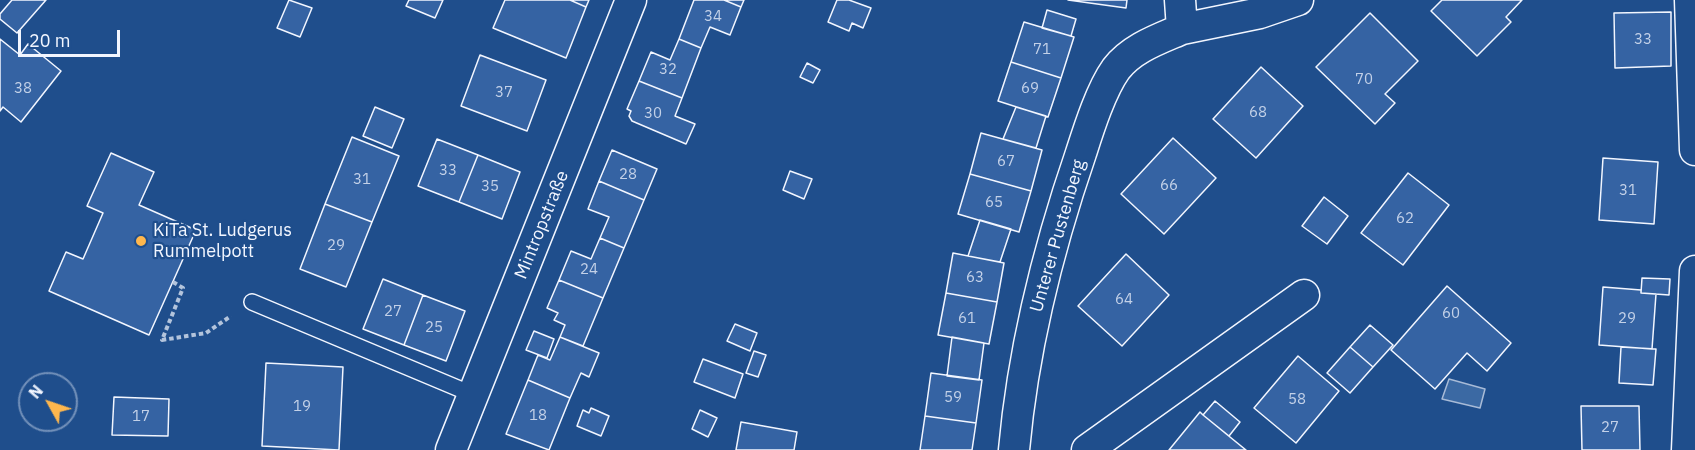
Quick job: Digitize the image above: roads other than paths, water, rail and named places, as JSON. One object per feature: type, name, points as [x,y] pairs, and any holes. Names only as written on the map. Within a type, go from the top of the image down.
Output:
[{"type":"street","name":"Mintropstraße","points":[[451,450],[631,0]]},
{"type":"street","points":[[1180,0],[1182,29]]},
{"type":"street","name":"Unterer Pustenberg","points":[[1014,450],[1016,421],[1034,319],[1059,216],[1094,114],[1117,69],[1140,48],[1182,29],[1260,13],[1298,0]]},
{"type":"street","points":[[1690,0],[1695,150]]},
{"type":"street","points":[[1687,450],[1695,271]]},
{"type":"street","points":[[1087,450],[1304,295]]},
{"type":"lane","points":[[252,302],[474,395]]},
{"type":"water","points":[[1449,379],[1485,389],[1480,408],[1442,399]]},
{"type":"place","name":"KiTa St. Ludgerus Rummelpott","points":[[141,241]]}]
